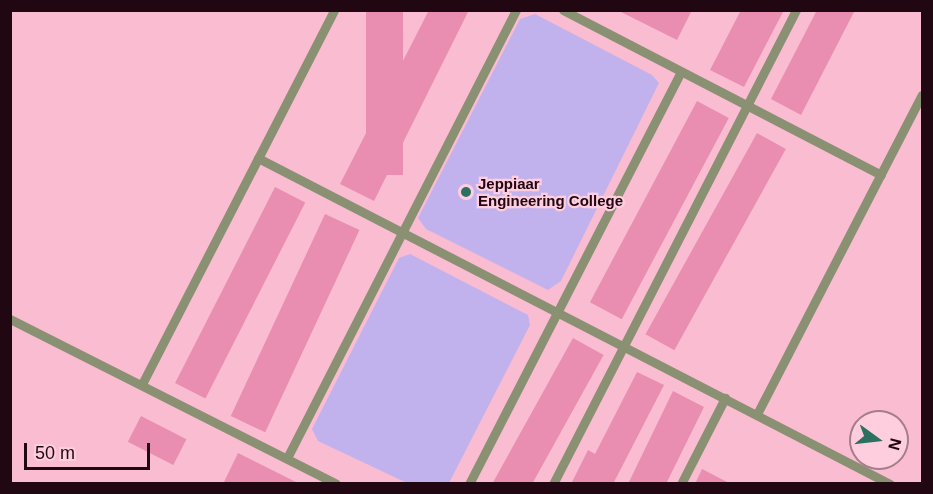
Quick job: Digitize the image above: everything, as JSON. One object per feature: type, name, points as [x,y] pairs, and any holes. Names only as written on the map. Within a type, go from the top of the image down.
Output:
[{"type":"lane","points":[[142,384],[334,10]]},
{"type":"lane","points":[[287,458],[516,10]]},
{"type":"lane","points":[[563,10],[880,176]]},
{"type":"lane","points":[[553,483],[796,10]]},
{"type":"lane","points":[[469,483],[681,72]]},
{"type":"lane","points":[[756,414],[922,95]]},
{"type":"lane","points":[[258,158],[890,483]]},
{"type":"lane","points":[[10,319],[336,483]]},
{"type":"lane","points":[[681,483],[725,398]]},
{"type":"shaded area","points":[[535,14],[652,75],[659,83],[561,281],[548,290],[426,229],[418,218],[520,19]]},
{"type":"shaded area","points":[[410,254],[528,315],[530,325],[449,483],[407,483],[318,441],[312,429],[399,258]]},
{"type":"building","points":[[366,10],[403,10],[403,175],[366,175]]},
{"type":"building","points":[[429,10],[469,10],[374,201],[340,184]]},
{"type":"building","points":[[617,10],[692,10],[677,40]]},
{"type":"building","points":[[741,10],[784,10],[744,87],[710,70]]},
{"type":"building","points":[[817,10],[855,10],[801,115],[771,99]]},
{"type":"building","points":[[697,101],[729,118],[622,319],[590,302]]},
{"type":"building","points":[[757,133],[786,149],[674,350],[645,334]]},
{"type":"building","points":[[275,187],[305,202],[205,398],[175,383]]},
{"type":"building","points":[[325,214],[359,230],[265,432],[231,416]]},
{"type":"building","points":[[573,338],[604,355],[532,484],[498,484],[493,481]]},
{"type":"building","points":[[637,372],[664,385],[613,484],[571,484],[588,450],[595,454]]},
{"type":"building","points":[[673,391],[704,407],[666,484],[628,484]]},
{"type":"building","points":[[141,416],[186,439],[173,465],[128,442]]},
{"type":"building","points":[[238,453],[300,484],[223,484]]},
{"type":"building","points":[[702,469],[731,484],[695,484]]},
{"type":"place","name":"Jeppiaar Engineering College","points":[[466,192]]}]
